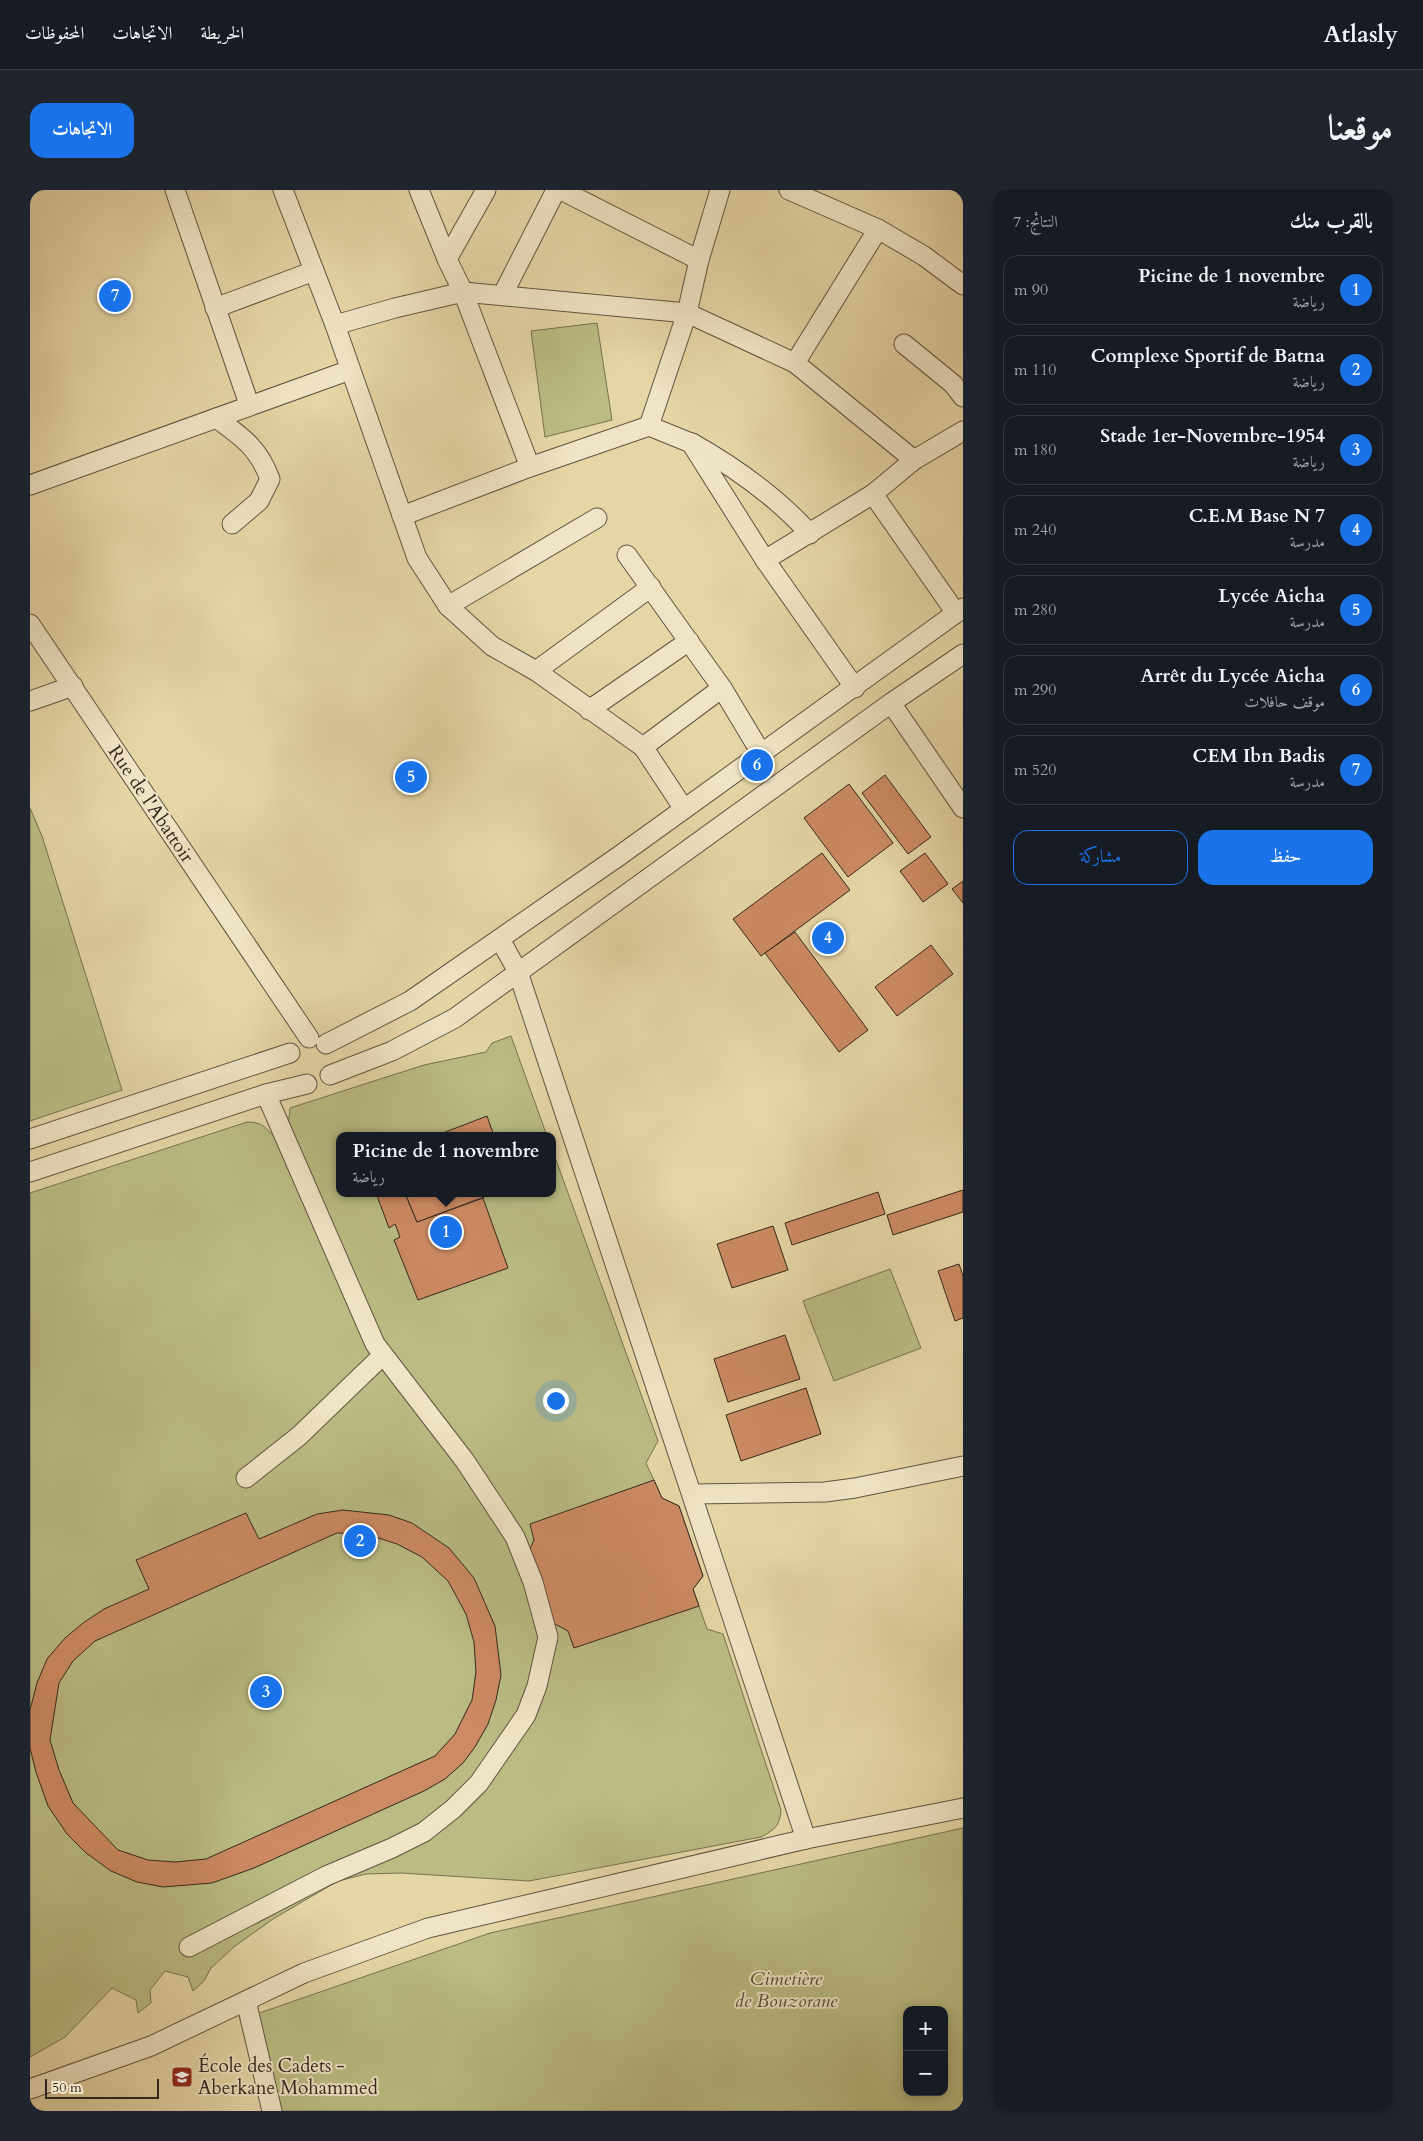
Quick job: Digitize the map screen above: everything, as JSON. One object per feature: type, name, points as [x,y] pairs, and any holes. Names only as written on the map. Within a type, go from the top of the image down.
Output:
[{"type":"street","points":[[175,190],[249,404]]},
{"type":"street","points":[[283,190],[335,325],[417,558],[448,606],[492,646],[536,672],[643,747],[684,809]]},
{"type":"street","points":[[419,190],[463,292],[530,467]]},
{"type":"street","points":[[447,258],[486,190]]},
{"type":"street","points":[[503,294],[556,190]]},
{"type":"street","points":[[561,190],[699,260]]},
{"type":"street","points":[[649,426],[687,312],[699,260],[720,190]]},
{"type":"street","points":[[789,190],[878,229],[924,256],[963,285]]},
{"type":"street","points":[[795,363],[878,229]]},
{"type":"street","points":[[215,308],[314,271]]},
{"type":"street","points":[[335,325],[463,292],[503,294],[687,312],[795,363],[914,460]]},
{"type":"street","points":[[904,344],[953,384],[963,397]]},
{"type":"street","points":[[30,484],[216,418],[249,404],[350,370]]},
{"type":"street","points":[[216,418],[242,437],[262,458],[270,479],[259,501],[232,524]]},
{"type":"street","points":[[402,516],[530,467],[649,426],[691,443],[720,458],[764,489],[794,516],[810,534]]},
{"type":"street","points":[[765,560],[873,494],[914,460],[963,431]]},
{"type":"street","points":[[691,443],[765,560],[855,688]]},
{"type":"street","points":[[30,1139],[290,1053],[302,1040],[318,1041],[410,1001],[855,688],[959,611],[873,494]]},
{"type":"street","points":[[448,606],[597,518]]},
{"type":"street","points":[[627,555],[722,688],[761,753]]},
{"type":"street","points":[[536,672],[651,587]]},
{"type":"street","name":"Rue de l'Abattoir","points":[[30,624],[272,984],[318,1041]]},
{"type":"street","points":[[589,710],[689,641]]},
{"type":"street","points":[[30,1172],[266,1094],[323,1081],[330,1074],[392,1051],[455,1018],[891,703],[961,660]]},
{"type":"street","points":[[30,701],[73,686]]},
{"type":"street","points":[[643,747],[722,688]]},
{"type":"street","points":[[891,703],[963,808]]},
{"type":"street","points":[[500,938],[518,972],[806,1839]]},
{"type":"street","points":[[318,1041],[332,1052],[334,1060],[330,1074]]},
{"type":"street","points":[[290,1053],[289,1066],[293,1074],[299,1080],[308,1084]]},
{"type":"street","points":[[189,1947],[326,1876],[424,1832],[453,1809],[480,1783],[526,1715],[538,1686],[548,1637],[533,1582],[515,1537],[465,1461],[375,1344],[266,1094]]},
{"type":"street","points":[[246,1478],[300,1436],[383,1355]]},
{"type":"street","points":[[692,1494],[825,1492],[855,1488],[963,1466]]},
{"type":"street","points":[[30,2090],[151,2046],[304,1973],[428,1928],[806,1839],[963,1808]]},
{"type":"street","points":[[246,2001],[272,2111]]},
{"type":"green space","points":[[597,323],[612,420],[545,437],[531,331]]},
{"type":"green space","points":[[30,808],[42,836],[122,1090],[30,1121]]},
{"type":"green space","points":[[511,1036],[546,1132],[336,1132],[336,1197],[556,1197],[556,1160],[658,1441],[646,1463],[662,1498],[679,1506],[703,1576],[693,1589],[707,1629],[723,1634],[781,1810],[778,1823],[770,1832],[761,1837],[529,1881],[401,1873],[366,1874],[338,1881],[273,1919],[235,1946],[211,1968],[204,1981],[193,1991],[188,1977],[165,1971],[150,1990],[151,2003],[138,2013],[136,2000],[112,1988],[65,2037],[30,2057],[30,1193],[247,1122],[261,1125],[271,1134],[288,1129],[290,1108],[424,1065],[486,1052],[492,1043]]},
{"type":"green space","points":[[890,1269],[921,1348],[834,1381],[803,1301]]},
{"type":"green space","name":"Cimetière de Bouzorane","points":[[963,1828],[963,2111],[271,2111],[248,2017],[490,1933]]},
{"type":"building","points":[[885,775],[931,837],[908,854],[862,793]]},
{"type":"building","points":[[849,784],[893,843],[848,877],[804,818]]},
{"type":"building","points":[[822,853],[850,890],[761,956],[733,919]]},
{"type":"building","points":[[925,853],[948,884],[923,902],[900,871]]},
{"type":"building","points":[[963,881],[963,903],[952,889]]},
{"type":"building","points":[[795,932],[868,1030],[839,1052],[765,953]]},
{"type":"building","points":[[931,945],[953,974],[897,1016],[875,987]]},
{"type":"building","points":[[487,1116],[493,1132],[445,1132]]},
{"type":"building","points":[[963,1190],[963,1212],[893,1235],[887,1215]]},
{"type":"building","points":[[878,1192],[885,1214],[792,1245],[785,1223]]},
{"type":"building","points":[[377,1197],[407,1197],[417,1222],[483,1198],[508,1268],[418,1300],[394,1240],[400,1237],[395,1224],[389,1228]]},
{"type":"building","points":[[407,1197],[484,1197],[417,1222]]},
{"type":"building","points":[[773,1226],[788,1270],[732,1288],[717,1244]]},
{"type":"building","points":[[959,1264],[963,1276],[963,1318],[955,1321],[938,1271]]},
{"type":"building","points":[[785,1335],[800,1379],[728,1402],[714,1359]]},
{"type":"building","points":[[806,1388],[821,1434],[741,1461],[726,1415]]},
{"type":"building","points":[[654,1480],[662,1498],[679,1506],[703,1576],[693,1589],[699,1606],[574,1648],[568,1631],[553,1623],[527,1556],[534,1540],[530,1524]]},
{"type":"building","points":[[343,1510],[389,1515],[412,1523],[449,1548],[474,1578],[495,1626],[501,1675],[496,1700],[488,1724],[475,1747],[463,1763],[445,1779],[424,1791],[254,1868],[212,1883],[163,1887],[137,1882],[111,1871],[86,1853],[67,1834],[48,1806],[36,1772],[30,1748],[30,1710],[37,1683],[47,1659],[65,1638],[83,1623],[104,1609],[149,1589],[136,1560],[246,1513],[259,1539],[317,1514]],"holes":[[[337,1533],[369,1535],[397,1544],[422,1557],[448,1581],[466,1614],[474,1642],[476,1672],[472,1700],[455,1734],[435,1756],[206,1859],[175,1862],[148,1860],[118,1850],[73,1803],[59,1770],[50,1740],[59,1683],[73,1661],[95,1641]]]},
{"type":"place","name":"CEM Ibn Badis","points":[[115,296]]},
{"type":"place","name":"Arrêt du Lycée Aicha","points":[[757,765]]},
{"type":"place","name":"Lycée Aicha","points":[[411,777]]},
{"type":"place","name":"C.E.M Base N 7","points":[[828,938]]},
{"type":"place","name":"Picine de 1 novembre","points":[[446,1232]]},
{"type":"place","name":"Complexe Sportif de Batna","points":[[360,1541]]},
{"type":"place","name":"Stade 1er-Novembre-1954","points":[[266,1692]]},
{"type":"place","name":"École des Cadets - Aberkane Mohammed","points":[[182,2077]]}]
